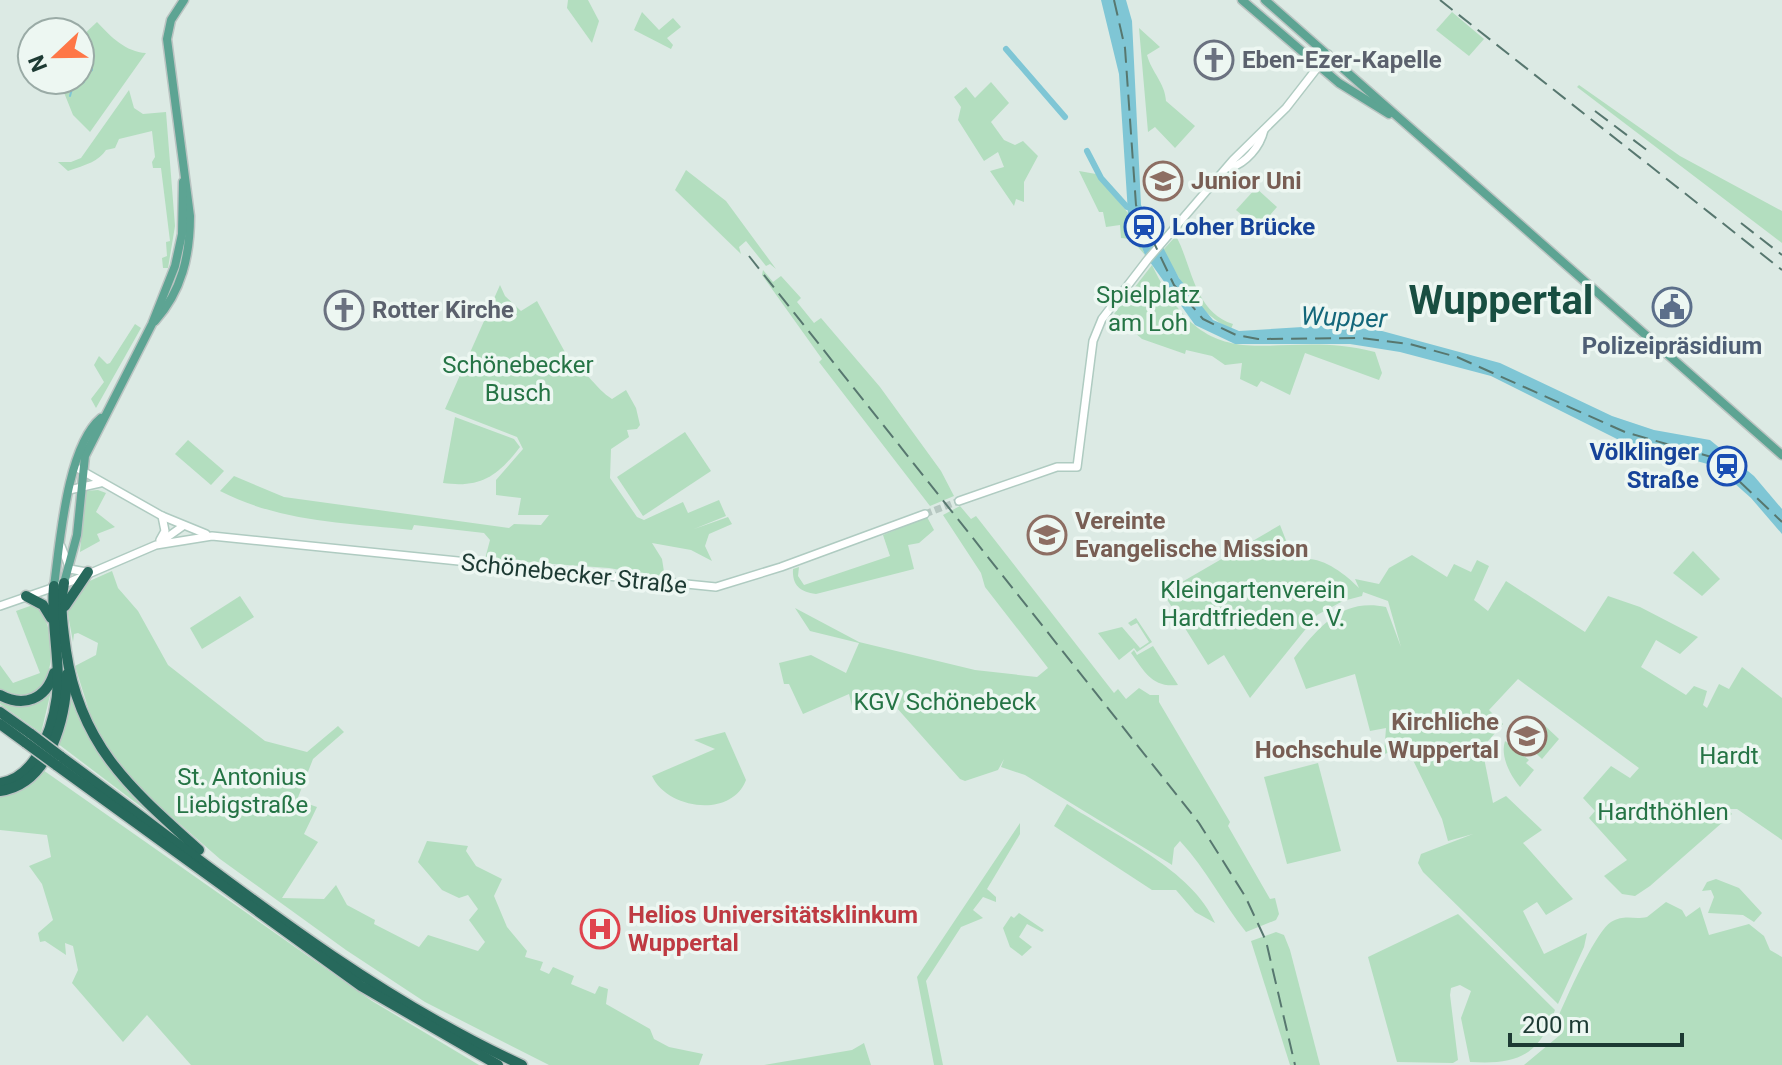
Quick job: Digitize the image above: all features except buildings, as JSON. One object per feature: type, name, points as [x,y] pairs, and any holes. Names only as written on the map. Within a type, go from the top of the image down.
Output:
[{"type":"highway","points":[[57,618],[88,572]]},
{"type":"highway","points":[[0,791],[22,784],[49,751],[65,701],[57,618],[59,585]]},
{"type":"highway","points":[[26,596],[43,605],[57,618]]},
{"type":"highway","points":[[0,695],[15,702],[38,698],[50,685],[62,662]]},
{"type":"highway","points":[[0,783],[23,773],[40,749],[55,707],[62,662]]},
{"type":"highway","points":[[62,662],[81,713],[103,755],[133,789],[223,874]]},
{"type":"highway","points":[[0,712],[28,739]]},
{"type":"highway","points":[[0,724],[28,739],[368,978],[454,1030],[522,1065]]},
{"type":"highway","points":[[0,736],[28,739]]},
{"type":"highway","points":[[58,760],[348,977],[428,1027],[498,1065]]},
{"type":"main road","points":[[59,585],[69,490],[102,417],[152,324],[167,308],[189,253],[190,216],[183,182],[167,39],[171,20],[184,0]]},
{"type":"main road","points":[[171,20],[191,0]]},
{"type":"main road","points":[[1242,0],[1339,83],[1397,118]]},
{"type":"main road","points":[[1265,0],[1782,455]]},
{"type":"main road","points":[[959,501],[1057,467],[1077,467],[1093,341],[1102,319],[1172,232],[1230,168],[1239,165],[1251,153],[1264,130],[1328,54]]},
{"type":"main road","points":[[59,585],[70,569],[77,535],[78,468]]},
{"type":"main road","name":"Schönebecker Straße","points":[[78,468],[162,516],[212,536]]},
{"type":"main road","points":[[69,490],[80,485],[100,483]]},
{"type":"main road","name":"Schönebecker Straße","points":[[156,545],[212,536],[716,587],[767,572],[925,514]]},
{"type":"main road","points":[[156,545],[165,533],[162,516]]},
{"type":"main road","points":[[0,606],[156,545],[183,526],[192,537]]},
{"type":"main road","points":[[61,546],[70,569]]},
{"type":"main road","points":[[70,569],[88,572]]},
{"type":"green space","points":[[568,0],[588,0],[599,21],[592,43],[567,8]]},
{"type":"green space","points":[[642,12],[659,30],[673,18],[681,27],[667,38],[673,45],[671,49],[634,30]]},
{"type":"green space","points":[[1452,12],[1484,39],[1469,56],[1436,30]]},
{"type":"green space","points":[[96,23],[125,47],[146,53],[90,132],[73,115],[65,96],[96,96]]},
{"type":"green space","points":[[1139,28],[1160,47],[1147,55],[1166,101],[1195,126],[1175,148],[1155,127],[1148,132]]},
{"type":"green space","points":[[991,82],[1009,103],[991,122],[1004,140],[1015,145],[1023,141],[1038,156],[1024,182],[1024,202],[1016,199],[1014,206],[990,171],[1004,167],[998,152],[984,161],[958,120],[961,107],[954,97],[966,87],[975,98]]},
{"type":"green space","points":[[1579,85],[1680,156],[1782,211],[1782,243],[1577,87]]},
{"type":"green space","points":[[129,90],[134,108],[143,114],[166,112],[175,226],[168,268],[163,268],[162,258],[167,256],[166,242],[170,241],[161,168],[153,168],[152,162],[155,157],[152,131],[119,139],[115,148],[68,171],[58,162],[81,158]]},
{"type":"green space","points":[[686,170],[726,201],[776,269],[770,264],[766,266],[746,241],[739,247],[741,254],[675,190]]},
{"type":"green space","points":[[1079,171],[1096,174],[1128,213],[1145,255],[1131,239],[1121,238],[1120,225],[1106,227],[1103,212],[1099,212]]},
{"type":"green space","points":[[1256,188],[1277,207],[1258,229],[1236,210]]},
{"type":"green space","points":[[1176,236],[1202,299],[1220,318],[1233,324],[1231,329],[1200,306],[1176,273],[1163,250]]},
{"type":"green space","name":"Spielplatz am Loh","points":[[1152,265],[1175,304],[1198,328],[1222,340],[1247,345],[1338,346],[1375,352],[1382,373],[1379,380],[1305,353],[1290,395],[1261,381],[1257,387],[1240,379],[1242,363],[1225,365],[1212,356],[1186,350],[1185,354],[1142,339],[1114,314]]},
{"type":"green space","points":[[763,270],[773,282],[781,276],[801,298],[797,302],[814,323],[821,318],[880,387],[941,471],[954,496],[930,506],[819,362],[822,359],[762,275]]},
{"type":"green space","name":"Schönebecker Busch","points":[[500,285],[505,296],[521,311],[537,301],[572,365],[583,371],[606,395],[612,399],[626,390],[636,408],[640,425],[637,429],[627,430],[629,437],[611,449],[610,478],[637,517],[644,520],[683,502],[688,513],[719,500],[726,516],[694,529],[728,517],[732,524],[709,534],[705,546],[712,561],[691,550],[652,543],[662,559],[665,578],[609,568],[485,559],[490,540],[484,533],[414,525],[412,530],[314,520],[266,509],[220,491],[234,476],[284,497],[509,528],[514,524],[541,525],[549,515],[518,515],[521,498],[496,495],[496,480],[523,449],[517,437],[445,409]]},
{"type":"green space","points":[[135,324],[141,328],[96,408],[91,399],[104,382],[94,365],[99,356],[107,364],[110,363]]},
{"type":"green space","points":[[455,417],[514,439],[520,447],[487,478],[467,484],[443,483]]},
{"type":"green space","points":[[685,432],[711,471],[643,516],[617,477]]},
{"type":"green space","points":[[188,440],[224,471],[211,485],[175,454]]},
{"type":"green space","points":[[85,491],[106,493],[96,512],[115,527],[97,534],[100,541],[80,552]]},
{"type":"green space","name":"KGV Schönebeck","points":[[960,506],[971,519],[976,516],[1114,693],[1118,689],[1126,699],[1139,688],[1150,695],[1159,695],[1159,702],[1230,822],[1228,826],[1270,899],[1275,898],[1279,914],[1276,920],[1246,932],[1180,841],[1174,848],[1172,865],[1025,775],[1001,767],[1004,759],[998,770],[965,781],[960,779],[896,707],[892,712],[866,695],[853,710],[849,694],[803,714],[789,684],[784,684],[779,663],[811,655],[846,673],[859,643],[810,631],[795,608],[859,642],[975,670],[1037,677],[1048,668],[985,587],[981,573],[943,515]]},
{"type":"green space","points":[[927,517],[934,530],[919,543],[908,545],[914,569],[816,594],[806,592],[796,583],[793,569],[799,567],[798,576],[804,585],[890,556],[883,535]]},
{"type":"green space","points":[[1280,525],[1294,561],[1320,561],[1359,588],[1355,579],[1379,584],[1389,568],[1412,555],[1447,577],[1454,564],[1471,572],[1477,560],[1489,566],[1474,600],[1488,611],[1506,581],[1585,632],[1608,596],[1640,607],[1698,637],[1680,654],[1656,640],[1641,667],[1686,695],[1694,686],[1707,691],[1703,705],[1707,708],[1719,684],[1729,689],[1742,667],[1782,698],[1782,840],[1737,809],[1728,809],[1732,814],[1650,886],[1635,896],[1622,894],[1604,876],[1627,860],[1589,818],[1595,811],[1583,798],[1611,766],[1630,778],[1639,768],[1518,679],[1489,710],[1503,724],[1482,748],[1493,803],[1506,796],[1542,830],[1523,843],[1573,899],[1546,915],[1537,902],[1523,911],[1544,954],[1587,933],[1584,947],[1558,1004],[1423,872],[1418,863],[1421,854],[1473,834],[1448,841],[1442,819],[1407,748],[1384,754],[1386,728],[1370,731],[1355,674],[1306,689],[1294,658],[1323,625],[1344,611],[1370,605],[1386,607],[1401,647],[1388,601],[1363,592],[1362,596],[1343,601],[1317,615],[1250,698],[1224,655],[1208,665],[1163,593]]},
{"type":"green space","points":[[1693,551],[1720,579],[1702,596],[1673,573]]},
{"type":"green space","name":"St. Antonius Liebigstraße","points":[[112,571],[118,588],[138,611],[168,665],[265,741],[307,752],[338,726],[344,732],[313,759],[297,800],[317,807],[304,834],[318,842],[282,898],[324,899],[336,885],[347,905],[375,920],[374,924],[419,947],[428,935],[478,951],[485,942],[469,920],[478,909],[468,895],[459,898],[442,890],[418,862],[427,841],[468,846],[466,851],[476,866],[502,879],[494,896],[507,927],[527,951],[525,957],[543,962],[540,970],[549,974],[553,967],[574,976],[571,984],[595,994],[599,986],[608,989],[606,1004],[650,1029],[654,1039],[669,1047],[703,1054],[699,1065],[549,1065],[425,1002],[346,950],[220,859],[142,791],[96,733],[75,666],[96,655],[98,643],[78,633],[74,634],[73,642],[67,609],[85,583]]},
{"type":"green space","points":[[240,596],[254,617],[202,649],[190,628]]},
{"type":"green space","points":[[30,606],[39,607],[46,621],[51,655],[43,684],[33,693],[19,696],[0,690],[0,665],[13,683],[40,673],[16,611]]},
{"type":"green space","points":[[1136,618],[1152,642],[1137,652],[1134,648],[1119,660],[1098,633],[1122,627],[1140,648],[1149,642],[1137,623],[1131,626],[1128,623]]},
{"type":"green space","points":[[1153,646],[1178,685],[1155,681],[1131,653],[1134,650],[1137,655]]},
{"type":"green space","points":[[52,687],[41,733],[0,704],[0,698],[9,702]]},
{"type":"green space","points":[[71,687],[77,708],[95,745],[120,778],[164,824],[57,743]]},
{"type":"green space","points":[[1542,723],[1559,739],[1542,759],[1522,740]]},
{"type":"green space","points":[[725,732],[746,780],[738,792],[727,800],[714,805],[684,802],[671,796],[652,776],[715,749],[694,740]]},
{"type":"green space","points":[[1505,741],[1529,760],[1526,763],[1534,770],[1520,787],[1507,765]]},
{"type":"green space","points":[[1318,763],[1341,851],[1287,864],[1264,777]]},
{"type":"green space","points":[[43,770],[372,1001],[479,1065],[191,1065],[147,1015],[123,1042],[72,983],[78,970],[73,946],[65,943],[66,955],[45,941],[40,942],[38,933],[53,920],[42,884],[29,866],[51,857],[47,835],[0,830],[0,796],[20,790]]},
{"type":"green space","points":[[1067,804],[1171,870],[1204,904],[1215,923],[1195,912],[1176,890],[1152,890],[1054,826]]},
{"type":"green space","points":[[1020,823],[1020,834],[987,889],[996,897],[996,902],[983,897],[973,910],[983,918],[961,927],[926,981],[943,1065],[934,1065],[917,977]]},
{"type":"green space","points":[[1716,879],[1739,888],[1762,913],[1754,922],[1743,915],[1708,913],[1714,897],[1711,890],[1702,891],[1707,882]]},
{"type":"green space","points":[[1666,902],[1682,910],[1686,917],[1700,907],[1709,935],[1749,924],[1764,936],[1770,950],[1782,957],[1782,1065],[1524,1065],[1560,1035],[1551,1034],[1578,974],[1604,929],[1621,918],[1647,917]]},
{"type":"green space","points":[[1019,913],[1044,930],[1042,932],[1027,924],[1019,937],[1032,947],[1022,956],[1010,947],[1003,928],[1011,916],[1014,918]]},
{"type":"green space","points":[[1458,914],[1555,1010],[1549,1025],[1542,1038],[1525,1054],[1502,1061],[1470,1062],[1461,1018],[1471,991],[1460,985],[1451,988],[1450,995],[1458,1060],[1453,1063],[1397,1062],[1368,957]]},
{"type":"green space","points":[[1276,932],[1284,935],[1290,950],[1320,1065],[1290,1065],[1251,941]]},
{"type":"green space","points":[[864,1043],[871,1065],[764,1065],[852,1050]]},
{"type":"water","points":[[1101,0],[1126,0],[1132,21],[1141,205],[1179,278],[1213,320],[1239,331],[1335,325],[1382,331],[1500,363],[1612,416],[1654,430],[1710,440],[1754,476],[1782,509],[1782,534],[1751,498],[1715,466],[1619,440],[1491,376],[1400,352],[1350,344],[1235,344],[1195,325],[1145,255],[1128,213],[1119,74]]},
{"type":"waterway","points":[[1006,49],[1065,117]]},
{"type":"waterway","points":[[1087,151],[1101,178],[1127,207],[1133,209]]},
{"type":"tunnel","points":[[925,514],[959,501]]},
{"type":"railway","points":[[1114,0],[1125,48],[1136,205],[1174,285],[1203,319],[1236,335],[1258,339],[1360,338],[1410,344],[1457,357],[1625,432],[1715,458],[1782,522]]},
{"type":"railway","points":[[1440,0],[1782,270]]},
{"type":"railway","points":[[1595,111],[1652,154]]},
{"type":"railway","points":[[1741,223],[1782,255]]},
{"type":"railway","points":[[749,256],[1199,823],[1245,896],[1266,941],[1295,1065]]},
{"type":"place","name":"Eben-Ezer-Kapelle","points":[[1214,60]]},
{"type":"place","name":"Junior Uni","points":[[1163,181]]},
{"type":"place","name":"Loher Brücke","points":[[1144,227]]},
{"type":"place","name":"Polizeipräsidium","points":[[1672,307]]},
{"type":"place","name":"Rotter Kirche","points":[[344,310]]},
{"type":"place","name":"Völklinger Straße","points":[[1727,466]]},
{"type":"place","name":"Vereinte Evangelische Mission","points":[[1047,535]]},
{"type":"place","name":"Kirchliche Hochschule Wuppertal","points":[[1527,736]]},
{"type":"place","name":"Helios Universitätsklinkum Wuppertal","points":[[600,929]]},
{"type":"district","name":"Wuppertal","points":[[1501,300]]},
{"type":"water label","name":"Wupper","points":[[1344,317]]},
{"type":"park label","name":"Kleingartenverein Hardtfrieden e. V.","points":[[1253,604]]},
{"type":"park label","name":"Hardt","points":[[1729,756]]},
{"type":"park label","name":"Hardthöhlen","points":[[1663,812]]}]
